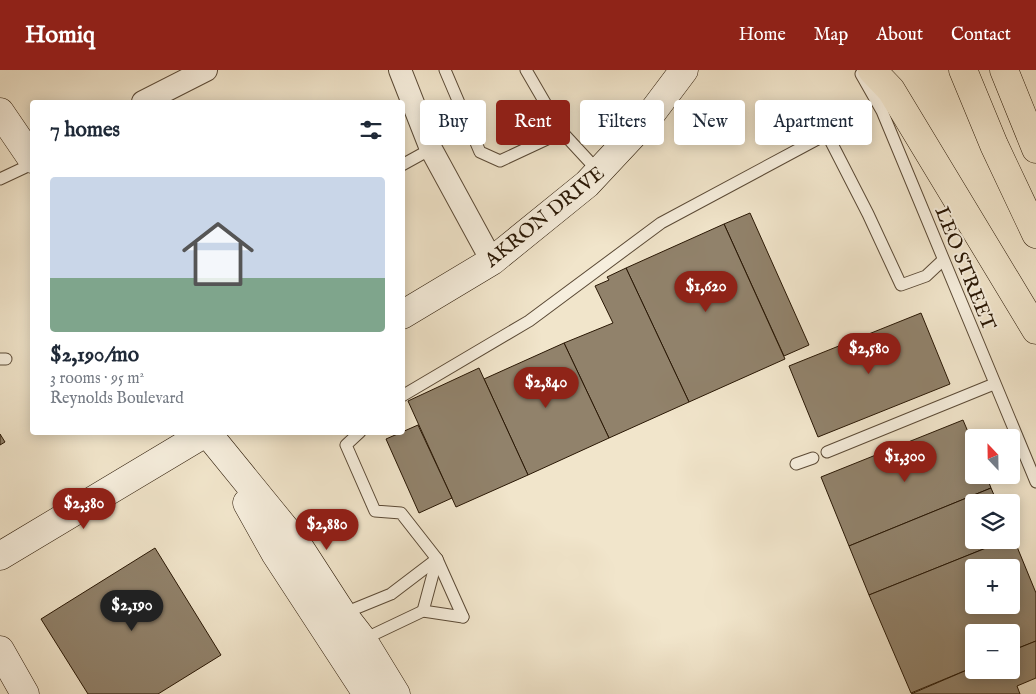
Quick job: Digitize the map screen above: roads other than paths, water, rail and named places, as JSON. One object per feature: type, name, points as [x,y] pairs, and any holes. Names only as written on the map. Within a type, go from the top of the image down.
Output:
[{"type":"highway","points":[[872,70],[891,90],[1036,330]]},
{"type":"highway","points":[[963,70],[994,145],[1036,234]]},
{"type":"highway","points":[[1004,70],[1036,149]]},
{"type":"main road","name":"AKRON DRIVE","points":[[405,312],[492,261],[599,172],[645,122],[684,70]]},
{"type":"main road","points":[[0,112],[30,157]]},
{"type":"main road","points":[[0,556],[147,468],[209,435],[296,542],[367,694]]},
{"type":"main road","points":[[336,625],[363,640],[396,694]]},
{"type":"main road","points":[[0,650],[25,694]]},
{"type":"street","points":[[146,100],[206,70]]},
{"type":"street","points":[[400,70],[431,149],[492,261]]},
{"type":"lane","points":[[444,70],[480,152],[489,158],[500,161],[534,145]]},
{"type":"lane","points":[[526,70],[543,100]]},
{"type":"lane","name":"LEO STREET","points":[[859,70],[882,111],[942,261],[1036,482]]},
{"type":"lane","points":[[405,394],[529,321],[661,222],[827,134],[868,214],[901,286],[926,276],[942,261]]},
{"type":"lane","points":[[570,141],[599,172]]},
{"type":"lane","points":[[405,163],[431,149]]},
{"type":"lane","points":[[0,179],[30,165]]},
{"type":"lane","points":[[827,452],[994,384]]},
{"type":"lane","points":[[357,435],[346,445],[375,511],[401,513],[437,559],[463,617],[424,611],[363,640]]},
{"type":"lane","points":[[796,464],[813,458]]},
{"type":"lane","points":[[424,611],[437,559]]},
{"type":"lane","points":[[336,625],[391,594],[437,559]]}]
